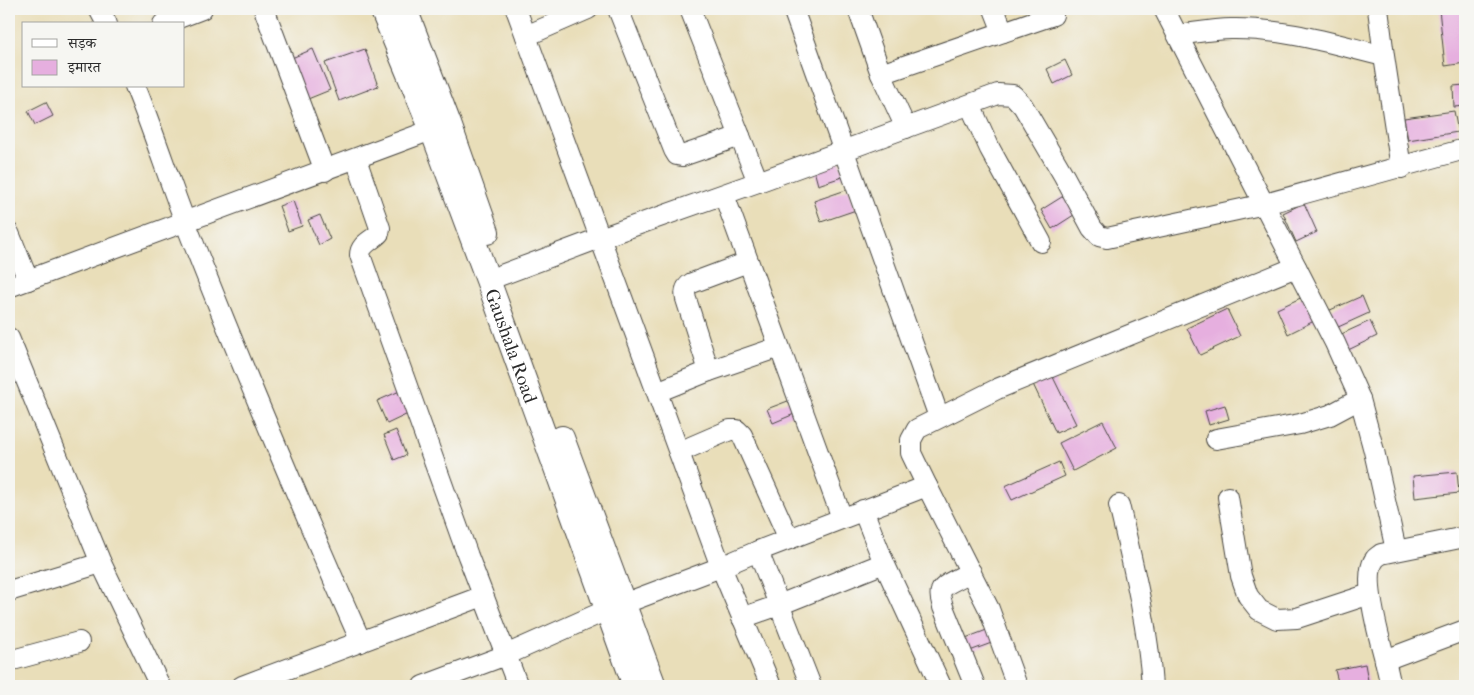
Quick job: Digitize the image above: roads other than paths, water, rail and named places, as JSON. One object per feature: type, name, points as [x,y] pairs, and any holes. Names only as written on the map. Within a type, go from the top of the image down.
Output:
[{"type":"street","points":[[99,9],[106,22]]},
{"type":"street","points":[[168,22],[202,9]]},
{"type":"street","points":[[264,9],[325,171]]},
{"type":"street","name":"Gaushala Road","points":[[382,9],[440,127]]},
{"type":"street","name":"Gaushala Road","points":[[405,9],[440,127],[494,277],[616,607],[654,686]]},
{"type":"street","points":[[516,9],[721,567],[771,686]]},
{"type":"street","points":[[526,36],[557,15],[588,9]]},
{"type":"street","points":[[618,9],[677,154],[682,156],[740,136]]},
{"type":"street","points":[[690,9],[758,182]]},
{"type":"street","points":[[793,9],[940,417]]},
{"type":"street","points":[[858,9],[881,74],[906,128]]},
{"type":"street","points":[[994,9],[1003,32]]},
{"type":"street","points":[[1164,9],[1336,343],[1360,399],[1374,451],[1396,550]]},
{"type":"street","points":[[1378,9],[1401,168]]},
{"type":"street","points":[[881,74],[1053,15]]},
{"type":"street","points":[[1178,35],[1230,29],[1267,30],[1384,56]]},
{"type":"street","points":[[136,88],[186,223],[262,412],[361,642]]},
{"type":"street","points":[[494,277],[998,94],[1013,95],[1022,106],[1064,176],[1092,228],[1099,236],[1107,238],[1265,204],[1465,149]]},
{"type":"street","points":[[970,105],[990,149],[1041,242]]},
{"type":"street","points":[[9,287],[186,223],[440,127]]},
{"type":"street","points":[[356,159],[380,228],[379,234],[363,245],[360,255],[407,389],[518,686]]},
{"type":"street","points":[[724,195],[842,518]]},
{"type":"street","points":[[9,233],[28,280]]},
{"type":"street","points":[[709,371],[684,292],[687,286],[692,283],[748,262]]},
{"type":"street","points":[[1017,686],[989,609],[911,453],[911,440],[917,429],[997,389],[1296,266]]},
{"type":"street","points":[[9,338],[101,563],[160,686]]},
{"type":"street","points":[[657,392],[709,371],[779,347]]},
{"type":"street","points":[[1216,438],[1300,424],[1330,415],[1360,399]]},
{"type":"street","points":[[679,452],[730,430],[737,430],[742,435],[789,539]]},
{"type":"street","points":[[423,686],[506,655],[616,607],[927,486]]},
{"type":"street","points":[[1228,497],[1241,576],[1248,596],[1259,610],[1277,619],[1297,618],[1370,594]]},
{"type":"street","points":[[1119,505],[1139,590],[1150,655],[1152,686]]},
{"type":"street","points":[[863,510],[884,563],[941,686]]},
{"type":"street","points":[[1392,686],[1370,594],[1371,568],[1374,559],[1381,554],[1396,550],[1465,537]]},
{"type":"street","points":[[758,551],[811,686]]},
{"type":"street","points":[[9,591],[101,563]]},
{"type":"street","points":[[742,618],[884,563]]},
{"type":"street","points":[[971,572],[941,590],[940,597],[975,686]]},
{"type":"street","points":[[242,686],[483,596]]},
{"type":"street","name":"Gaushala Road","points":[[616,607],[634,686]]},
{"type":"street","points":[[1385,660],[1465,630]]},
{"type":"street","points":[[9,661],[79,642]]}]
